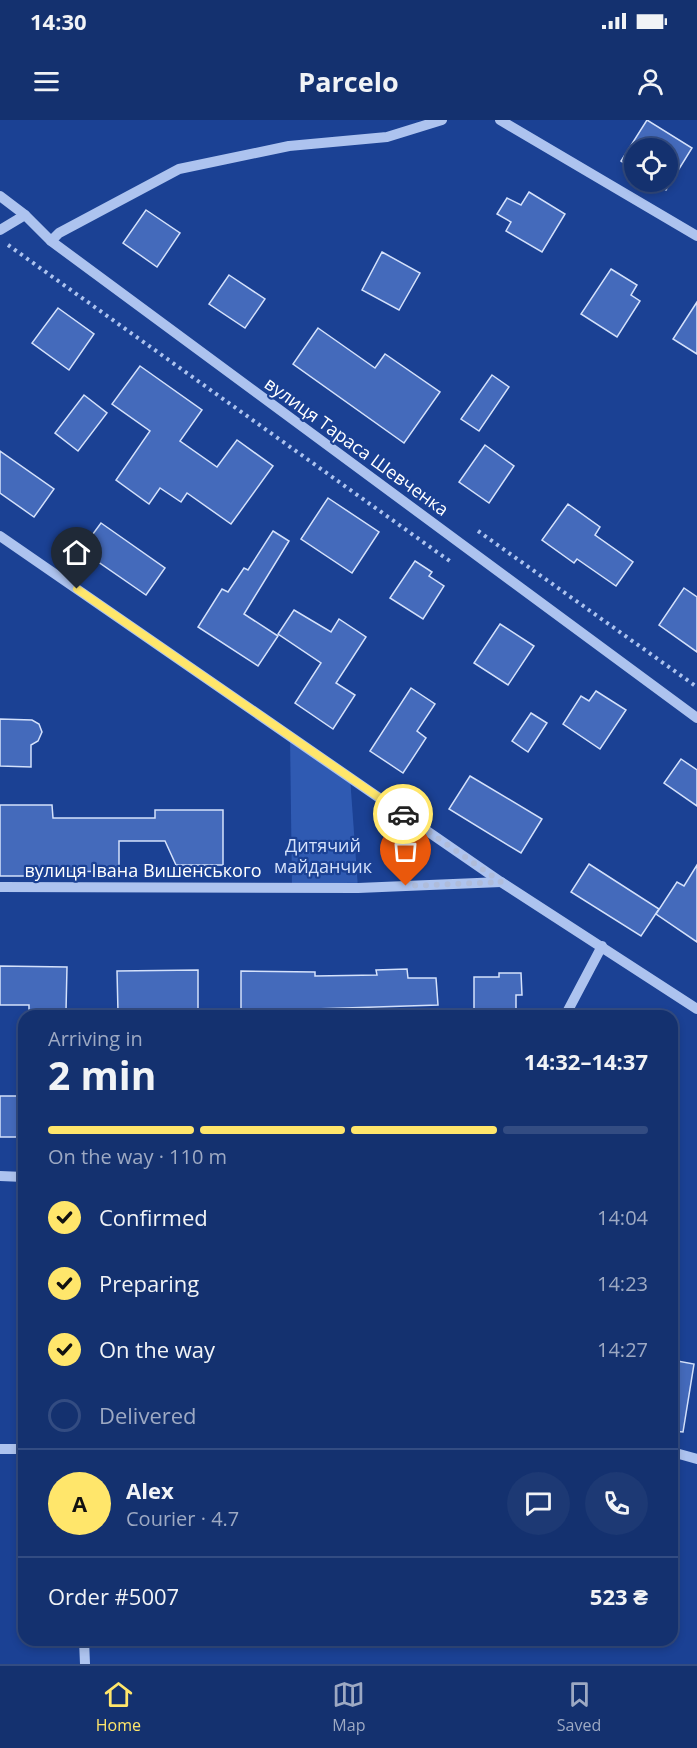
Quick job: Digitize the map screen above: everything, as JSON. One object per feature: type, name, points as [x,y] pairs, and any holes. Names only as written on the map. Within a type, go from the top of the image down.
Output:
[{"type":"street","points":[[51,241],[59,233],[179,169],[289,146],[387,137],[442,120]]},
{"type":"street","points":[[500,120],[697,236]]},
{"type":"street","name":"вулиця Тараса Шевченка","points":[[0,196],[25,214],[51,241],[697,718]]},
{"type":"street","points":[[0,230],[25,214]]},
{"type":"street","points":[[0,536],[501,882],[697,1009]]},
{"type":"street","name":"вулиця Івана Вишенського","points":[[0,887],[358,888],[501,882]]},
{"type":"street","points":[[568,1010],[602,946]]},
{"type":"street","points":[[0,1176],[18,1177]]},
{"type":"street","points":[[0,1449],[18,1449]]},
{"type":"street","points":[[678,1454],[697,1459]]},
{"type":"street","points":[[84,1646],[85,1664]]},
{"type":"path","points":[[0,240],[455,564]]},
{"type":"green space","name":"Дитячий майданчик","points":[[290,735],[350,777],[358,888],[292,888]]},
{"type":"building","points":[[647,120],[676,138],[636,138]]},
{"type":"building","points":[[678,139],[692,148],[678,171]]},
{"type":"building","points":[[529,192],[565,214],[542,252],[506,231],[511,222],[497,214],[507,198],[521,205]]},
{"type":"building","points":[[146,210],[180,233],[157,267],[123,243]]},
{"type":"building","points":[[382,252],[420,273],[399,310],[362,290]]},
{"type":"building","points":[[611,269],[637,285],[631,295],[640,301],[617,337],[581,314]]},
{"type":"building","points":[[229,275],[265,299],[245,328],[209,304]]},
{"type":"building","points":[[697,302],[697,354],[673,339]]},
{"type":"building","points":[[58,308],[94,334],[69,370],[32,343]]},
{"type":"building","points":[[318,328],[375,368],[385,354],[440,392],[404,443],[293,364]]},
{"type":"building","points":[[140,366],[202,410],[180,441],[217,467],[237,440],[273,466],[231,524],[187,493],[181,502],[160,488],[149,504],[116,480],[150,431],[112,404]]},
{"type":"building","points":[[492,375],[509,387],[479,431],[461,419]]},
{"type":"building","points":[[84,395],[107,413],[78,451],[55,433]]},
{"type":"building","points":[[485,445],[514,466],[489,503],[459,482]]},
{"type":"building","points":[[0,451],[54,489],[34,517],[0,493]]},
{"type":"building","points":[[328,498],[379,532],[352,573],[301,539]]},
{"type":"building","points":[[568,504],[600,527],[595,535],[633,562],[616,586],[577,559],[574,563],[542,540]]},
{"type":"building","points":[[101,523],[165,568],[146,595],[81,550]]},
{"type":"building","points":[[273,531],[289,541],[244,614],[278,636],[258,666],[198,627],[222,589],[228,592],[244,568],[248,570]]},
{"type":"building","points":[[415,561],[432,572],[429,576],[444,586],[423,619],[390,598]]},
{"type":"building","points":[[684,588],[697,597],[697,652],[659,625]]},
{"type":"building","points":[[294,610],[331,632],[339,619],[366,637],[336,683],[355,695],[333,729],[295,703],[321,663],[278,634]]},
{"type":"building","points":[[500,624],[534,646],[508,685],[474,663]]},
{"type":"building","points":[[411,688],[435,704],[417,731],[426,738],[403,773],[370,751]]},
{"type":"building","points":[[596,691],[626,710],[600,749],[563,724],[581,696],[589,701]]},
{"type":"building","points":[[531,713],[547,723],[528,752],[512,741]]},
{"type":"building","points":[[0,719],[32,720],[39,724],[42,732],[38,741],[31,745],[31,767],[0,766]]},
{"type":"building","points":[[681,759],[697,770],[697,806],[664,783]]},
{"type":"building","points":[[470,776],[542,819],[521,853],[449,809]]},
{"type":"building","points":[[0,805],[52,805],[53,818],[155,818],[155,810],[223,810],[223,865],[176,865],[165,841],[119,841],[119,871],[53,872],[53,876],[0,876]]},
{"type":"building","points":[[589,864],[659,909],[641,936],[571,892]]},
{"type":"building","points":[[697,865],[697,942],[656,914],[677,882],[684,886]]},
{"type":"building","points":[[0,966],[67,967],[66,1010],[29,1010],[29,1005],[0,1005]]},
{"type":"building","points":[[407,969],[408,978],[436,978],[438,1005],[314,1010],[241,1010],[241,971],[315,972],[315,976],[377,975],[376,970]]},
{"type":"building","points":[[198,970],[198,1010],[118,1010],[117,971]]},
{"type":"building","points":[[499,973],[521,973],[522,995],[516,995],[516,1010],[474,1010],[474,977],[499,977]]},
{"type":"building","points":[[0,1096],[18,1096],[18,1137],[0,1137]]},
{"type":"building","points":[[678,1361],[694,1364],[683,1432],[678,1432]]},
{"type":"way so far","points":[[403,814],[501,882],[406,886]]},
{"type":"route","points":[[77,589],[403,814]]}]
